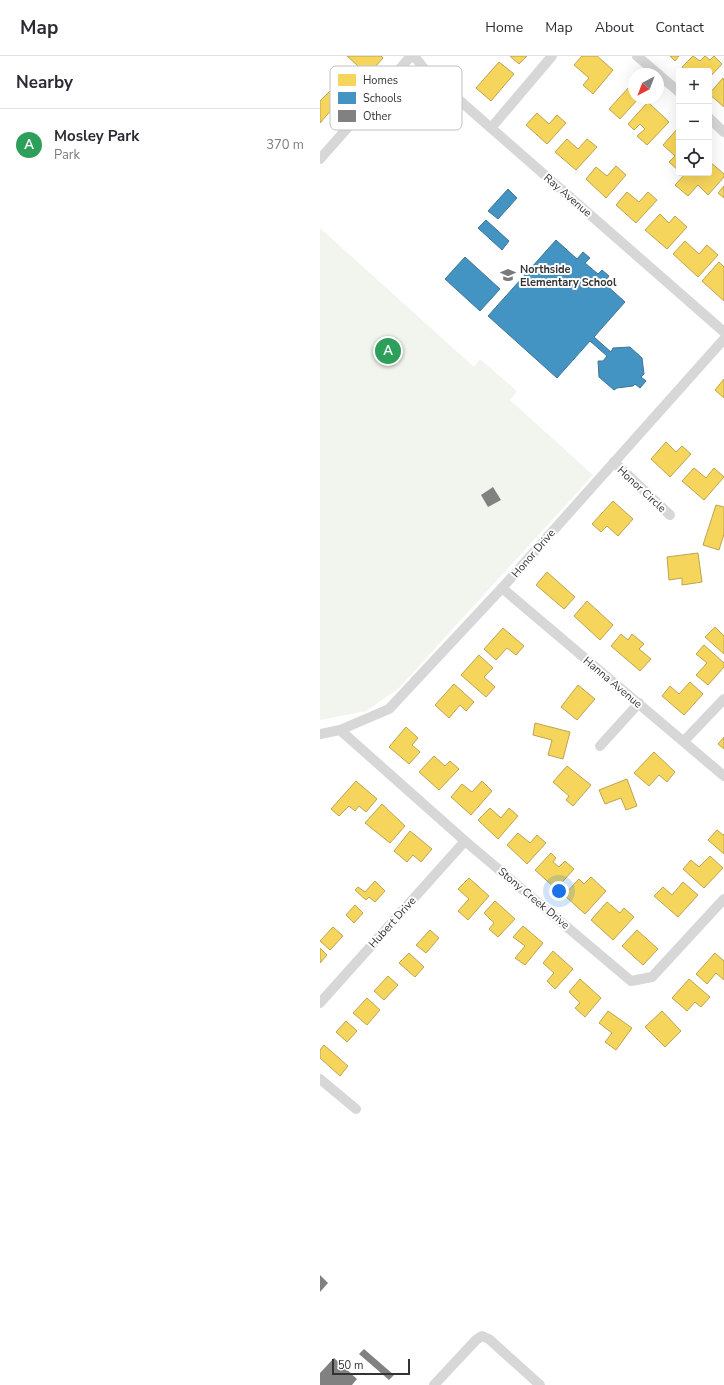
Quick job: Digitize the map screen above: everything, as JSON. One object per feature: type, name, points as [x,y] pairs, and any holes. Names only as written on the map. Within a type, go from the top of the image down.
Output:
[{"type":"street","name":"Ray Avenue","points":[[412,56],[421,66]]},
{"type":"street","points":[[403,66],[412,56]]},
{"type":"street","points":[[491,128],[552,56]]},
{"type":"street","points":[[637,56],[651,68]]},
{"type":"street","points":[[664,79],[676,89]]},
{"type":"street","name":"Ray Avenue","points":[[462,103],[724,332]]},
{"type":"street","points":[[712,121],[724,132]]},
{"type":"street","points":[[321,155],[344,130]]},
{"type":"street","name":"Honor Drive","points":[[320,734],[340,730],[389,709],[502,588],[724,339]]},
{"type":"street","name":"Honor Circle","points":[[614,462],[670,515]]},
{"type":"street","name":"Hanna Avenue","points":[[502,588],[724,776]]},
{"type":"street","points":[[684,742],[724,699]]},
{"type":"street","points":[[600,746],[639,703]]},
{"type":"street","name":"Stony Creek Drive","points":[[340,730],[465,841],[631,981],[652,977],[724,899]]},
{"type":"street","name":"Hubert Drive","points":[[320,1003],[465,841]]},
{"type":"street","points":[[320,1079],[356,1109]]},
{"type":"street","points":[[434,1385],[476,1340],[482,1336],[489,1339],[540,1385]]},
{"type":"shaded area","points":[[320,228],[474,367],[480,359],[517,391],[510,400],[593,475],[398,689],[366,711],[320,720]]},
{"type":"building: Homes","points":[[347,56],[381,56],[383,58],[376,66],[358,66]]},
{"type":"building: Homes","points":[[510,56],[527,56],[519,64]]},
{"type":"building: Homes","points":[[582,56],[597,56],[613,70],[593,94],[583,85],[589,78],[574,65]]},
{"type":"building: Homes","points":[[670,56],[679,56],[675,61]]},
{"type":"building: Homes","points":[[693,56],[700,61],[705,56],[710,60],[714,56],[722,64],[712,75],[712,68],[682,67]]},
{"type":"building: Homes","points":[[499,62],[514,74],[491,101],[476,88]]},
{"type":"building: Homes","points":[[723,78],[724,107],[712,97],[712,91]]},
{"type":"building: Homes","points":[[628,88],[628,104],[634,104],[620,119],[609,109]]},
{"type":"building: Homes","points":[[330,91],[330,112],[320,123],[320,101]]},
{"type":"building: Homes","points":[[646,104],[650,104],[669,122],[647,145],[637,136],[645,129],[640,124],[634,130],[628,124]]},
{"type":"building: Homes","points":[[537,113],[549,124],[557,115],[566,123],[547,144],[526,125]]},
{"type":"building: Homes","points":[[676,130],[676,168],[669,162],[675,156],[663,145]]},
{"type":"building: Homes","points":[[567,139],[578,149],[587,139],[597,147],[576,170],[555,152]]},
{"type":"building: Homes","points":[[712,164],[724,174],[724,177],[708,195],[698,185],[688,196],[675,185],[683,176],[712,176]]},
{"type":"building: Homes","points":[[616,166],[626,175],[606,198],[586,179],[596,167],[607,176]]},
{"type":"building: Homes","points":[[724,186],[724,198],[718,193]]},
{"type":"building: Homes","points":[[627,192],[639,202],[648,192],[657,200],[636,223],[616,205]]},
{"type":"building: Homes","points":[[660,214],[669,223],[675,216],[687,227],[667,249],[645,230]]},
{"type":"building: Homes","points":[[685,241],[699,254],[707,245],[718,255],[698,277],[673,254]]},
{"type":"building: Homes","points":[[719,262],[724,267],[724,301],[702,281]]},
{"type":"building: Homes","points":[[724,379],[724,398],[715,390]]},
{"type":"building: Homes","points":[[666,442],[676,452],[682,446],[691,454],[670,477],[651,459]]},
{"type":"building: Homes","points":[[694,468],[706,478],[714,468],[724,477],[704,500],[682,481]]},
{"type":"building: Homes","points":[[613,501],[633,519],[618,536],[607,526],[601,532],[592,524]]},
{"type":"building: Homes","points":[[716,505],[724,507],[724,534],[719,550],[703,545]]},
{"type":"building: Homes","points":[[698,553],[702,582],[682,585],[682,578],[669,580],[667,557]]},
{"type":"building: Homes","points":[[547,572],[575,597],[564,609],[536,585]]},
{"type":"building: Homes","points":[[587,601],[613,625],[600,640],[574,616]]},
{"type":"building: Homes","points":[[715,627],[724,636],[724,654],[705,637]]},
{"type":"building: Homes","points":[[503,628],[524,646],[516,655],[507,648],[496,660],[484,649]]},
{"type":"building: Homes","points":[[621,634],[628,640],[632,634],[644,644],[639,649],[651,659],[640,671],[611,646]]},
{"type":"building: Homes","points":[[704,645],[724,663],[724,667],[708,685],[696,675],[707,663],[696,654]]},
{"type":"building: Homes","points":[[479,655],[493,668],[484,677],[495,687],[486,697],[461,675]]},
{"type":"building: Homes","points":[[690,682],[703,694],[684,715],[662,696],[670,686],[679,694]]},
{"type":"building: Homes","points":[[454,684],[474,702],[466,711],[460,705],[449,718],[435,705]]},
{"type":"building: Homes","points":[[578,685],[595,699],[577,720],[561,707]]},
{"type":"building: Homes","points":[[535,723],[570,732],[563,759],[548,755],[552,740],[533,735]]},
{"type":"building: Homes","points":[[406,727],[418,738],[412,745],[420,752],[409,764],[389,747]]},
{"type":"building: Homes","points":[[724,737],[724,749],[718,744]]},
{"type":"building: Homes","points":[[654,752],[675,772],[667,782],[659,775],[649,786],[634,773]]},
{"type":"building: Homes","points":[[434,756],[445,766],[450,761],[459,769],[439,790],[419,772]]},
{"type":"building: Homes","points":[[567,766],[591,785],[573,806],[566,800],[569,796],[553,782]]},
{"type":"building: Homes","points":[[627,779],[637,806],[626,810],[621,798],[605,804],[599,790]]},
{"type":"building: Homes","points":[[356,781],[377,799],[366,812],[359,806],[355,811],[349,806],[339,816],[331,809]]},
{"type":"building: Homes","points":[[482,781],[492,791],[471,815],[451,797],[462,784],[472,792]]},
{"type":"building: Homes","points":[[382,804],[405,826],[390,843],[365,823]]},
{"type":"building: Homes","points":[[490,808],[501,818],[509,808],[518,816],[498,839],[478,820]]},
{"type":"building: Homes","points":[[717,830],[723,835],[724,834],[724,854],[708,840]]},
{"type":"building: Homes","points":[[410,831],[432,849],[421,862],[413,855],[407,862],[394,851]]},
{"type":"building: Homes","points":[[518,833],[530,843],[537,835],[546,843],[527,864],[507,845]]},
{"type":"building: Homes","points":[[551,853],[556,858],[553,862],[559,867],[565,861],[574,869],[556,889],[535,870]]},
{"type":"building: Homes","points":[[710,856],[723,868],[704,888],[683,869],[691,860],[699,867]]},
{"type":"building: Homes","points":[[591,877],[606,891],[585,914],[564,895],[579,879],[584,884]]},
{"type":"building: Homes","points":[[469,878],[489,896],[468,920],[458,911],[469,899],[458,889]]},
{"type":"building: Homes","points":[[375,881],[385,891],[375,902],[369,897],[366,900],[355,890],[358,887],[365,892]]},
{"type":"building: Homes","points":[[683,882],[698,895],[678,917],[654,896],[663,887],[672,895]]},
{"type":"building: Homes","points":[[495,901],[515,919],[498,937],[489,929],[494,923],[484,913]]},
{"type":"building: Homes","points":[[607,902],[620,913],[624,908],[634,917],[613,940],[591,920]]},
{"type":"building: Homes","points":[[355,905],[363,913],[354,923],[346,915]]},
{"type":"building: Homes","points":[[523,926],[543,943],[525,965],[515,958],[525,946],[513,937]]},
{"type":"building: Homes","points":[[333,927],[343,936],[330,950],[320,941]]},
{"type":"building: Homes","points":[[430,930],[439,938],[426,953],[416,945]]},
{"type":"building: Homes","points":[[637,930],[658,949],[643,965],[622,946]]},
{"type":"building: Homes","points":[[320,948],[327,955],[320,963]]},
{"type":"building: Homes","points":[[553,951],[573,969],[555,989],[547,981],[554,973],[543,963]]},
{"type":"building: Homes","points":[[409,953],[424,967],[415,977],[399,963]]},
{"type":"building: Homes","points":[[715,953],[724,961],[724,980],[716,973],[707,984],[696,974]]},
{"type":"building: Homes","points":[[388,976],[398,985],[384,1000],[374,991]]},
{"type":"building: Homes","points":[[580,979],[601,998],[585,1017],[575,1008],[580,1003],[569,992]]},
{"type":"building: Homes","points":[[689,979],[710,997],[701,1007],[695,1002],[687,1011],[672,998]]},
{"type":"building: Homes","points":[[367,998],[380,1010],[367,1025],[353,1013]]},
{"type":"building: Homes","points":[[608,1011],[632,1028],[616,1050],[605,1042],[612,1033],[599,1023]]},
{"type":"building: Homes","points":[[662,1011],[681,1031],[665,1047],[645,1027]]},
{"type":"building: Homes","points":[[346,1021],[357,1031],[347,1042],[336,1032]]},
{"type":"building: Homes","points":[[324,1045],[348,1066],[340,1076],[320,1058],[320,1050]]},
{"type":"building: Schools","points":[[508,189],[517,198],[498,219],[488,211]]},
{"type":"building: Schools","points":[[486,220],[509,241],[502,250],[478,228]]},
{"type":"building: Schools","points":[[556,240],[577,259],[583,252],[590,258],[585,263],[598,274],[602,270],[609,276],[604,283],[625,302],[594,337],[611,352],[613,348],[630,347],[642,358],[644,374],[641,377],[646,381],[640,388],[635,384],[633,386],[617,388],[614,390],[599,377],[598,361],[603,361],[607,356],[590,341],[557,378],[488,316]]},
{"type":"building: Schools","points":[[465,257],[500,289],[480,311],[445,279]]},
{"type":"building: Other","points":[[493,487],[501,500],[488,507],[481,495]]},
{"type":"building: Other","points":[[320,1275],[328,1283],[320,1292]]},
{"type":"building: Other","points":[[364,1349],[394,1375],[389,1380],[359,1354]]},
{"type":"building: Other","points":[[334,1358],[357,1379],[352,1385],[320,1385],[320,1373]]},
{"type":"place","name":"Northside Elementary School","points":[[508,275]]},
{"type":"place","name":"Mosley Park","points":[[388,351]]}]
